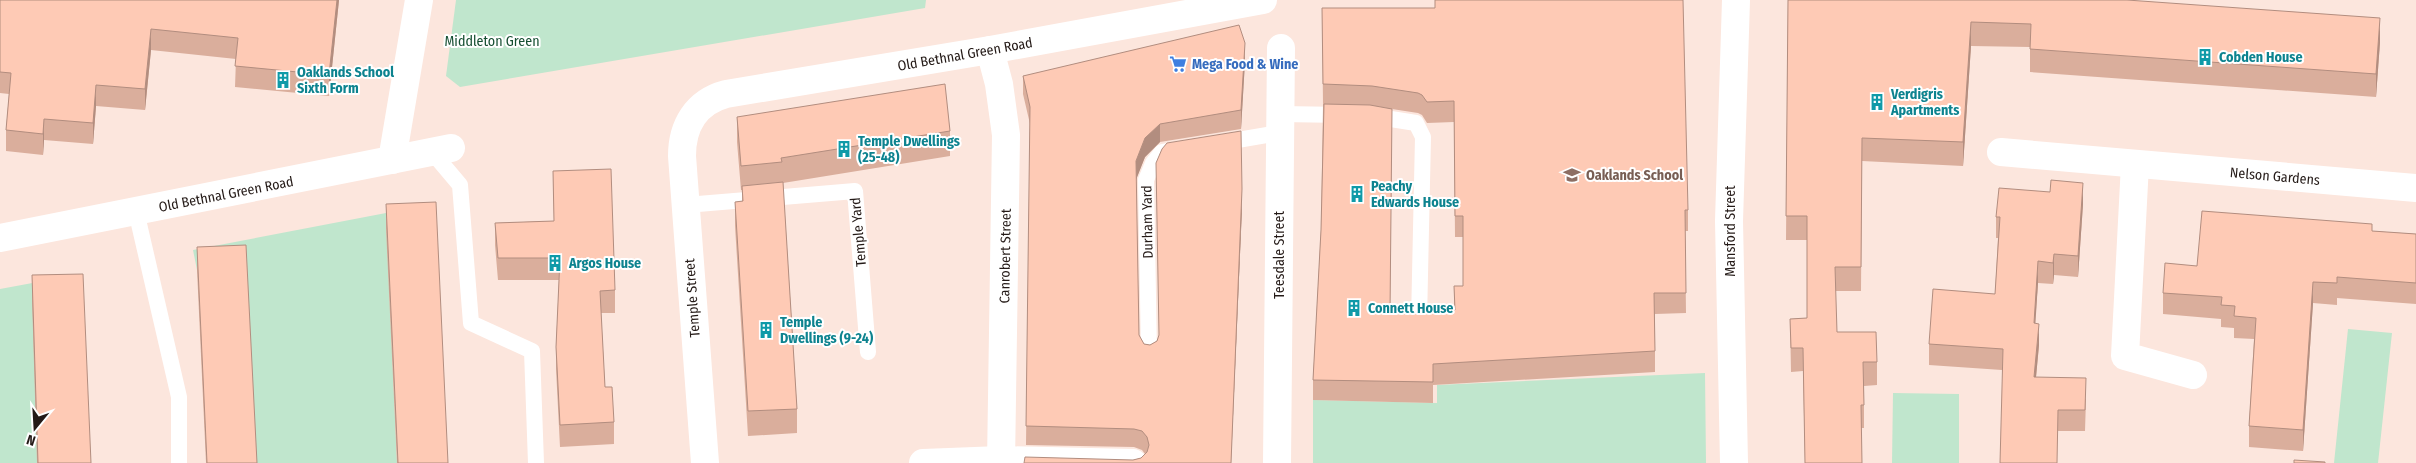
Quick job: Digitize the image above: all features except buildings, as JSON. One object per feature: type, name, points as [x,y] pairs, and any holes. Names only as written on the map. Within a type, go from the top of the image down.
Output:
[{"type":"street","points":[[392,160],[419,0]]},
{"type":"street","name":"Old Bethnal Green Road","points":[[684,133],[698,112],[718,96],[726,94],[990,50],[1263,0]]},
{"type":"street","name":"Mansford Street","points":[[1734,463],[1729,221],[1736,0]]},
{"type":"street","name":"Teesdale Street","points":[[1277,463],[1281,48]]},
{"type":"street","name":"Canrobert Street","points":[[990,50],[999,84],[1006,136],[1001,462]]},
{"type":"street","name":"Temple Street","points":[[684,133],[682,156],[705,463]]},
{"type":"street","name":"Old Bethnal Green Road","points":[[0,238],[442,151]]},
{"type":"street","name":"Nelson Gardens","points":[[2001,152],[2416,188]]},
{"type":"street","points":[[2135,164],[2125,356],[2193,375]]},
{"type":"street","points":[[923,463],[1133,463]]},
{"type":"lane","name":"Durham Yard","points":[[1149,354],[1146,180],[1153,163],[1162,152],[1196,146],[1280,124],[1371,116],[1416,123],[1423,137],[1419,321]]},
{"type":"lane","points":[[442,151],[460,185],[471,324],[532,351],[536,463]]},
{"type":"lane","name":"Temple Yard","points":[[686,205],[855,191],[868,352]]},
{"type":"lane","points":[[136,211],[179,397],[179,463]]},
{"type":"green space","name":"Middleton Green","points":[[456,0],[926,0],[925,8],[460,87],[446,76]]},
{"type":"green space","points":[[386,213],[397,463],[256,463],[246,268],[197,270],[193,250]]},
{"type":"green space","points":[[81,274],[83,297],[37,463],[0,463],[0,289]]},
{"type":"green space","points":[[2348,329],[2392,333],[2378,463],[2334,463]]},
{"type":"green space","points":[[1705,373],[1706,463],[1313,463],[1313,400],[1437,403],[1437,385]]},
{"type":"green space","points":[[1893,393],[1959,394],[1959,463],[1892,463]]},
{"type":"place","name":"Cobden House","points":[[2205,57]]},
{"type":"place","name":"Mega Food & Wine","points":[[1178,64]]},
{"type":"place","name":"Oaklands School Sixth Form","points":[[283,80]]},
{"type":"place","name":"Verdigris Apartments","points":[[1877,102]]},
{"type":"place","name":"Temple Dwellings (25-48)","points":[[844,149]]},
{"type":"place","name":"Oaklands School","points":[[1572,175]]},
{"type":"place","name":"Peachy Edwards House","points":[[1357,194]]},
{"type":"place","name":"Argos House","points":[[555,263]]},
{"type":"place","name":"Connett House","points":[[1354,308]]},
{"type":"place","name":"Temple Dwellings (9-24)","points":[[766,330]]}]
